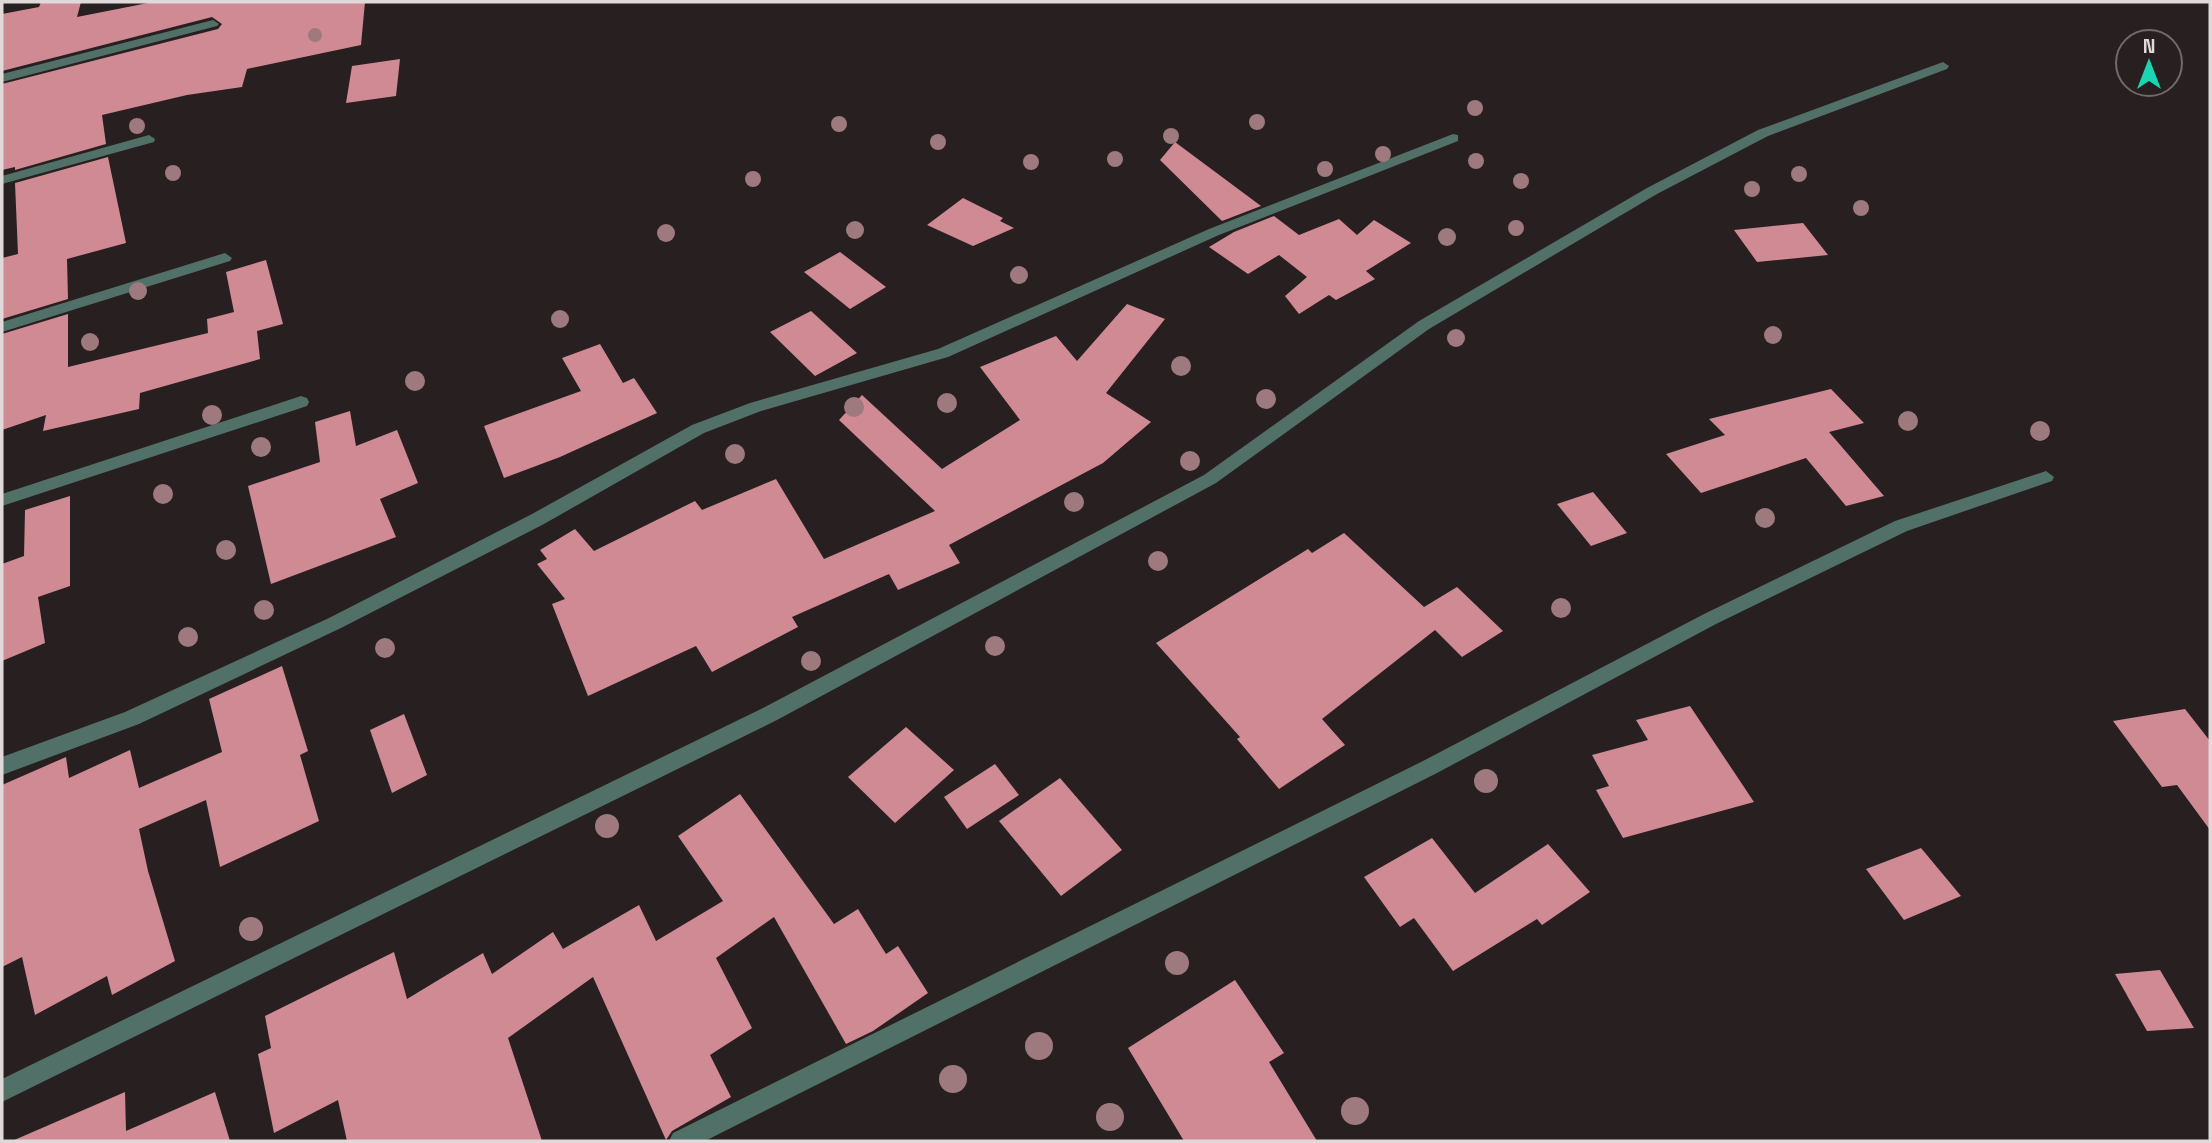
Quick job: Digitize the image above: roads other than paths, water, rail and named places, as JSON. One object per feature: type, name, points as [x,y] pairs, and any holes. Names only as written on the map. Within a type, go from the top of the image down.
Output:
[{"type":"street","points":[[2,78],[213,24]]},
{"type":"street","points":[[2,1091],[770,714],[1210,478],[1424,325],[1652,191],[1763,133],[1943,66]]},
{"type":"street","points":[[2,766],[132,718],[335,623],[538,519],[698,429],[756,407],[943,353],[1214,232],[1453,138]]},
{"type":"street","points":[[2,180],[149,139]]},
{"type":"street","points":[[2,327],[225,258]]},
{"type":"street","points":[[2,500],[301,402]]},
{"type":"street","points":[[681,1141],[1430,767],[1710,619],[1901,526],[2046,477]]}]
